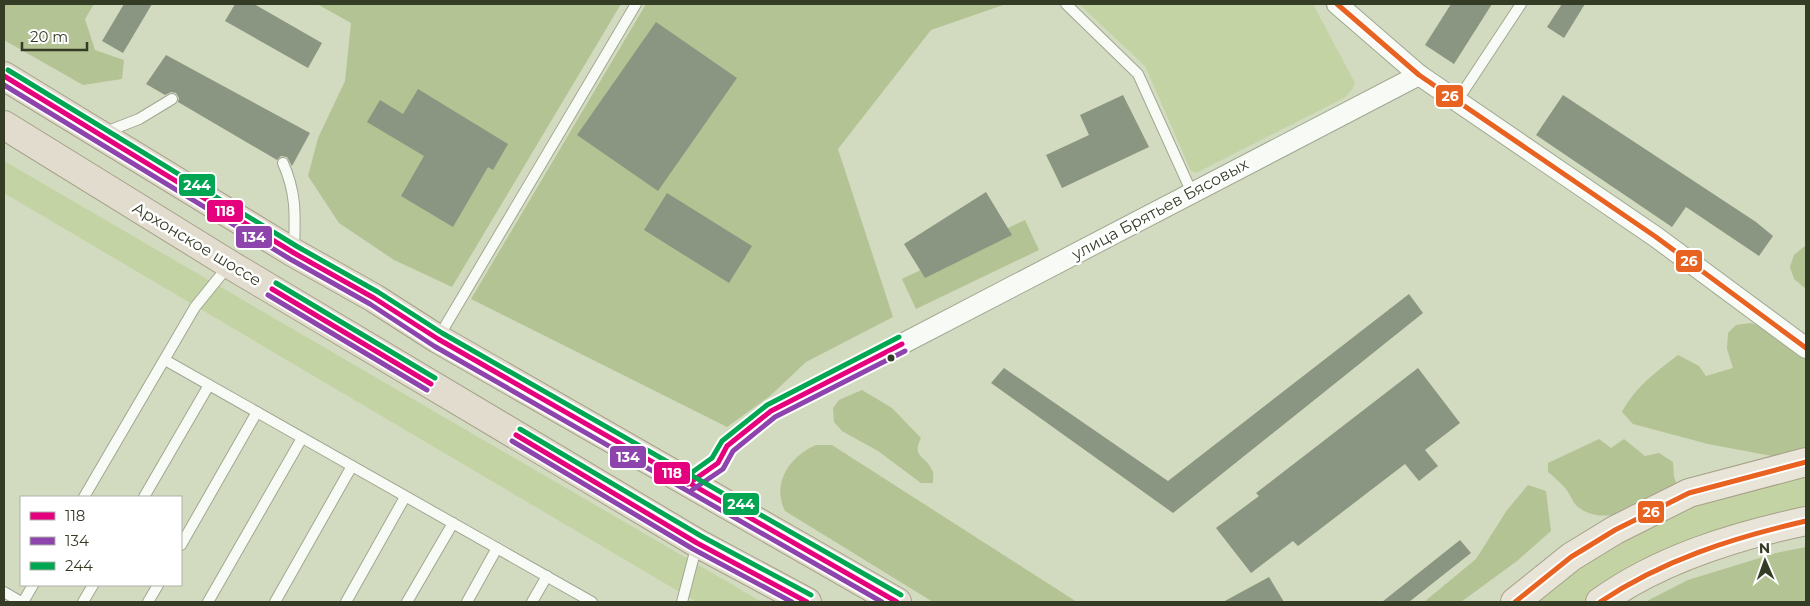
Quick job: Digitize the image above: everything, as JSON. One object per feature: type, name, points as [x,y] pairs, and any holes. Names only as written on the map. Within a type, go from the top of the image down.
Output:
[{"type":"highway","points":[[4,76],[294,254],[374,298],[438,339],[688,484],[898,602]]},
{"type":"highway","name":"Архонское шоссе","points":[[4,125],[229,264],[697,543],[807,602]]},
{"type":"main road","points":[[1515,602],[1579,552],[1615,530],[1689,493],[1806,462]]},
{"type":"main road","points":[[1600,602],[1665,565],[1749,533],[1806,521]]},
{"type":"street","points":[[1337,4],[1419,74],[1656,237],[1806,348]]},
{"type":"street","name":"улица Брятьев Бясовых","points":[[902,344],[1419,74]]},
{"type":"lane","points":[[438,339],[636,4]]},
{"type":"lane","points":[[1066,4],[1138,74],[1192,192]]},
{"type":"lane","points":[[1457,101],[1521,4]]},
{"type":"lane","points":[[100,134],[140,119],[172,99]]},
{"type":"lane","points":[[283,163],[290,179],[295,200],[294,254]]},
{"type":"lane","points":[[85,496],[195,308],[229,264]]},
{"type":"lane","points":[[688,484],[718,463],[727,446],[771,411],[902,344]]},
{"type":"lane","points":[[164,360],[405,498],[592,602]]},
{"type":"lane","points":[[145,496],[209,385]]},
{"type":"lane","points":[[182,543],[257,412]]},
{"type":"lane","points":[[208,602],[302,438]]},
{"type":"lane","points":[[274,602],[352,466]]},
{"type":"lane","points":[[346,602],[405,498]]},
{"type":"lane","points":[[407,602],[453,523]]},
{"type":"lane","points":[[682,602],[697,543]]},
{"type":"lane","points":[[467,602],[497,548]]},
{"type":"lane","points":[[532,602],[547,576]]},
{"type":"lane","points":[[4,592],[22,602],[32,586]]},
{"type":"lane","points":[[83,602],[93,586]]},
{"type":"lane","points":[[148,602],[157,586]]},
{"type":"green space","points":[[4,4],[94,4],[85,19],[95,50],[124,60],[122,79],[83,85],[4,40]]},
{"type":"green space","points":[[317,4],[621,4],[452,287],[394,260],[339,223],[308,176],[318,138],[345,81],[351,23]]},
{"type":"green space","points":[[646,4],[1006,4],[931,30],[838,149],[893,317],[806,362],[770,396],[727,427],[471,299]]},
{"type":"green space","points":[[1079,4],[1313,4],[1355,83],[1352,90],[1344,98],[1196,173],[1191,171],[1145,66]]},
{"type":"green space","points":[[4,161],[762,602],[697,602],[683,594],[4,193]]},
{"type":"green space","points":[[1025,220],[1039,250],[916,309],[902,279]]},
{"type":"green space","points":[[1806,245],[1806,289],[1794,279],[1790,267],[1794,255]]},
{"type":"green space","points":[[1751,323],[1765,327],[1806,349],[1806,450],[1772,456],[1708,444],[1633,424],[1622,412],[1640,387],[1678,355],[1699,366],[1706,376],[1733,368],[1727,349],[1728,333],[1736,325]]},
{"type":"green space","points":[[862,390],[892,408],[921,438],[918,445],[919,453],[932,470],[933,483],[921,483],[878,451],[842,431],[834,422],[833,408],[839,400]]},
{"type":"green space","points":[[1599,439],[1611,448],[1624,439],[1645,456],[1659,453],[1673,462],[1674,477],[1678,488],[1642,506],[1615,515],[1602,516],[1578,507],[1565,488],[1548,472],[1548,463]]},
{"type":"green space","points":[[816,445],[832,445],[1077,602],[933,602],[785,511],[781,501],[780,490],[786,472],[798,456]]},
{"type":"green space","points":[[1806,477],[1806,509],[1667,552],[1582,602],[1531,602],[1589,557],[1711,498]]},
{"type":"green space","points":[[1528,485],[1546,491],[1551,531],[1517,561],[1461,602],[1424,602],[1476,559],[1507,510]]},
{"type":"green space","points":[[1806,547],[1806,602],[1645,602],[1688,580],[1776,553]]},
{"type":"building","points":[[124,4],[152,4],[123,53],[102,41]]},
{"type":"building","points":[[235,4],[254,4],[322,43],[308,68],[225,21]]},
{"type":"building","points":[[1451,4],[1492,4],[1454,64],[1425,45]]},
{"type":"building","points":[[1562,4],[1585,4],[1564,38],[1547,27]]},
{"type":"building","points":[[656,22],[737,78],[658,191],[577,135]]},
{"type":"building","points":[[166,55],[310,133],[292,166],[287,157],[281,156],[277,160],[178,102],[179,98],[176,93],[171,92],[165,95],[146,84]]},
{"type":"building","points":[[418,89],[508,144],[493,170],[488,167],[453,227],[401,196],[424,156],[367,122],[380,100],[403,114]]},
{"type":"building","points":[[1123,95],[1149,147],[1062,188],[1046,155],[1089,135],[1080,115]]},
{"type":"building","points":[[1563,95],[1756,222],[1773,236],[1759,256],[1686,207],[1672,227],[1536,135]]},
{"type":"building","points":[[986,192],[1012,235],[925,278],[904,244]]},
{"type":"building","points":[[667,193],[752,246],[729,283],[644,230]]},
{"type":"building","points":[[1409,294],[1423,313],[1173,513],[991,383],[1004,368],[1168,481]]},
{"type":"building","points":[[1418,368],[1460,423],[1425,450],[1438,466],[1419,481],[1405,464],[1298,546],[1293,541],[1251,573],[1216,528],[1259,496],[1256,493]]},
{"type":"building","points":[[1460,540],[1471,553],[1409,602],[1382,602]]},
{"type":"building","points":[[1269,577],[1284,602],[1223,602]]},
{"type":"transit line","name":"26","points":[[1337,4],[1419,75],[1656,237],[1806,348]]},
{"type":"transit line","name":"244","points":[[8,70],[298,247],[378,292],[442,333],[901,595]]},
{"type":"transit line","name":"118","points":[[4,76],[294,253],[374,298],[438,339],[897,602]]},
{"type":"transit line","name":"134","points":[[4,85],[290,259],[370,304],[434,346],[882,602]]},
{"type":"transit line","name":"244","points":[[276,283],[435,378]]},
{"type":"transit line","name":"118","points":[[272,289],[431,384]]},
{"type":"transit line","name":"134","points":[[268,295],[427,390]]},
{"type":"transit line","name":"244","points":[[684,478],[712,458],[722,441],[767,405],[899,337]]},
{"type":"transit line","name":"118","points":[[688,484],[718,463],[727,446],[771,411],[902,344]]},
{"type":"transit line","name":"134","points":[[692,490],[723,469],[733,451],[775,417],[905,351]]},
{"type":"transit line","name":"244","points":[[520,429],[701,536],[811,595]]},
{"type":"transit line","name":"118","points":[[516,435],[697,543],[807,602]]},
{"type":"transit line","name":"134","points":[[512,441],[693,549],[792,602]]},
{"type":"transit line","name":"26","points":[[1515,602],[1571,557],[1615,530],[1689,493],[1806,462]]},
{"type":"transit line","name":"26","points":[[1600,602],[1624,587],[1673,562],[1725,543],[1806,521]]}]
